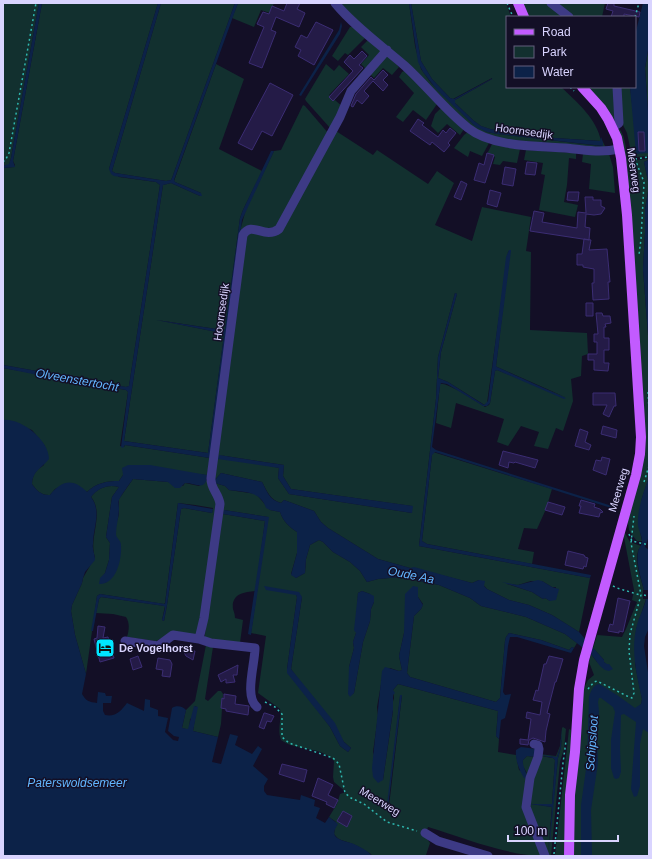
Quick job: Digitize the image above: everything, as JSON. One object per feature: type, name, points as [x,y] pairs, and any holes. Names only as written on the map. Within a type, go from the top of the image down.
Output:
[{"type":"main road","points":[[518,3],[524,16]]},
{"type":"main road","name":"Meerweg","points":[[569,856],[570,794],[575,752],[579,689],[584,660],[636,475],[640,454],[641,437],[623,166],[617,138],[612,128],[601,108],[583,88]]},
{"type":"street","name":"Hoornsedijk","points":[[336,3],[346,15],[408,69],[468,128],[487,138],[527,146],[602,151],[619,149]]},
{"type":"street","points":[[551,3],[568,16]]},
{"type":"street","name":"Hoornsedijk","points":[[199,639],[204,618],[220,504],[218,495],[212,486],[211,478],[243,235],[245,232],[252,229],[270,234],[279,229],[340,117],[351,91],[387,50]]},
{"type":"street","points":[[612,128],[619,123],[616,88]]},
{"type":"street","points":[[125,641],[158,646],[174,635],[199,639],[211,643],[254,648],[250,695],[253,704],[261,704]]},
{"type":"street","points":[[534,744],[538,745],[538,757],[530,778],[526,806],[545,856]]},
{"type":"street","points":[[425,833],[438,841],[488,856]]},
{"type":"path","points":[[3,162],[9,153],[36,3]]},
{"type":"path","points":[[507,3],[513,16]]},
{"type":"path","points":[[635,16],[639,3]]},
{"type":"path","points":[[638,260],[641,239],[644,182],[635,159],[648,158]]},
{"type":"path","points":[[647,386],[649,410]]},
{"type":"path","points":[[644,481],[649,466]]},
{"type":"path","points":[[587,692],[594,682],[597,681],[632,698],[634,693],[634,682],[629,651],[630,634],[641,595],[631,544],[634,511]]},
{"type":"path","points":[[632,541],[648,544]]},
{"type":"path","points":[[606,580],[617,588],[641,595]]},
{"type":"path","points":[[644,595],[649,596]]},
{"type":"path","name":"Meerweg","points":[[261,704],[275,707],[282,714],[282,737],[290,743],[333,758],[340,764],[345,793],[351,798],[364,804],[387,822],[425,833]]},
{"type":"path","points":[[553,856],[566,741]]},
{"type":"green space","points":[[3,3],[39,3],[11,158],[9,165],[3,166]]},
{"type":"green space","points":[[42,3],[158,3],[109,169],[119,177],[156,182],[160,185],[129,386],[126,387],[72,380],[126,390],[128,392],[120,446],[124,447],[125,445],[210,458],[207,475],[123,468],[123,475],[119,481],[102,483],[94,486],[87,492],[74,484],[68,483],[55,489],[50,495],[44,495],[32,484],[35,473],[44,465],[45,446],[32,430],[3,420],[3,368],[65,379],[65,376],[3,365],[3,168],[14,167],[15,165],[13,161]]},
{"type":"green space","points":[[161,3],[235,3],[172,178],[171,180],[166,181],[115,173],[112,171]]},
{"type":"green space","points":[[238,3],[274,3],[270,13],[261,10],[254,27],[232,18]]},
{"type":"green space","points":[[340,3],[409,3],[415,46],[421,69],[431,83],[473,124],[487,132],[601,146],[603,146],[603,142],[606,148],[498,139],[472,129]]},
{"type":"green space","points":[[411,3],[506,3],[511,16],[506,16],[506,88],[562,88],[586,111],[599,133],[601,141],[524,136],[481,126],[455,103],[455,100],[492,78],[453,99],[450,98],[432,79],[421,61]]},
{"type":"green space","points":[[520,3],[547,3],[564,16],[526,16]]},
{"type":"green space","points":[[554,3],[605,3],[602,16],[571,16]]},
{"type":"green space","points":[[350,27],[353,27],[365,38],[348,55],[345,53],[338,61],[332,56]]},
{"type":"green space","points":[[368,40],[382,50],[359,77],[358,76],[365,68],[361,64],[369,55],[361,47]]},
{"type":"green space","points":[[649,45],[649,125],[645,68]]},
{"type":"green space","points":[[387,55],[399,67],[392,75],[383,68],[374,78],[370,74]]},
{"type":"green space","points":[[216,64],[244,79],[219,149],[262,171],[240,218],[225,329],[223,330],[157,320],[222,333],[224,335],[208,453],[124,441],[163,185],[171,183],[200,196],[201,193],[174,181]]},
{"type":"green space","points":[[326,64],[334,71],[339,65],[349,74],[329,95],[343,107],[331,129],[305,99]]},
{"type":"green space","points":[[406,70],[437,104],[426,120],[413,110],[403,122],[396,117],[414,93],[399,77],[402,72]]},
{"type":"green space","points":[[587,88],[614,88],[616,113],[614,122]]},
{"type":"green space","points":[[620,88],[630,88],[635,128],[648,153],[648,156],[637,157],[632,155],[627,133],[622,123]]},
{"type":"green space","points":[[303,105],[329,134],[277,227],[240,231],[246,209],[274,151],[281,150]]},
{"type":"green space","points":[[441,108],[464,129],[460,135],[447,124],[438,133],[431,126],[435,114]]},
{"type":"green space","points":[[618,128],[621,131],[631,159],[648,159],[644,162],[649,186],[645,209],[643,269],[649,348],[649,477],[642,498],[638,522],[642,541],[637,541],[629,530],[627,516],[640,468]]},
{"type":"green space","points":[[336,131],[373,155],[377,150],[428,184],[437,171],[454,183],[435,225],[472,241],[482,207],[531,217],[526,251],[531,252],[530,330],[587,333],[588,354],[582,356],[581,376],[571,379],[573,401],[563,431],[556,428],[548,449],[534,446],[539,432],[521,426],[508,446],[497,442],[504,419],[456,403],[451,428],[436,423],[440,384],[444,384],[455,389],[485,407],[490,403],[495,371],[497,370],[565,397],[496,366],[510,250],[508,252],[487,403],[484,405],[448,382],[438,378],[441,352],[457,294],[455,293],[438,357],[436,399],[419,546],[590,578],[579,632],[552,615],[529,605],[509,600],[487,589],[479,580],[472,583],[378,559],[328,528],[321,522],[314,511],[284,500],[281,503],[277,502],[269,495],[262,482],[221,473],[215,480],[215,483],[225,486],[229,490],[256,494],[270,510],[280,512],[287,524],[297,532],[297,553],[291,574],[296,578],[305,573],[306,559],[310,545],[319,540],[333,552],[350,562],[360,571],[367,582],[378,579],[400,577],[439,585],[470,598],[481,606],[526,617],[565,634],[577,643],[574,648],[572,647],[569,650],[541,640],[509,633],[505,641],[500,698],[496,702],[410,677],[407,673],[414,616],[421,609],[423,604],[418,597],[418,587],[404,633],[399,656],[402,670],[399,671],[390,668],[383,673],[377,707],[378,716],[373,752],[383,780],[393,711],[393,690],[398,684],[498,711],[496,736],[499,739],[498,752],[516,755],[519,770],[527,773],[522,765],[523,760],[527,756],[536,757],[525,793],[543,856],[515,853],[470,841],[428,827],[425,836],[430,843],[426,855],[429,856],[372,856],[358,846],[341,840],[334,834],[336,822],[329,817],[337,804],[340,794],[346,792],[334,782],[334,761],[328,756],[315,750],[287,744],[281,740],[279,732],[280,709],[258,693],[266,636],[251,633],[268,517],[224,510],[223,514],[265,521],[256,588],[255,591],[243,593],[234,600],[233,609],[235,618],[243,620],[240,643],[205,639],[222,505],[213,483],[246,232],[271,235]],"holes":[[[219,455],[284,465],[283,476],[291,489],[412,506],[412,513],[289,494],[278,478],[279,468]],[[531,581],[542,581],[552,587],[556,587],[550,601],[545,598],[543,599],[532,592],[507,584],[518,585]],[[362,591],[370,594],[374,602],[363,642],[354,693],[350,696],[349,667],[356,633],[358,593]],[[296,595],[302,597],[291,669],[344,742],[351,748],[348,752],[340,746],[330,727],[287,669],[297,597]],[[402,695],[389,806],[400,696]]]},
{"type":"green space","points":[[469,131],[489,143],[482,156],[470,151],[468,157],[454,148]]},
{"type":"green space","points":[[492,144],[520,149],[517,163],[503,161],[500,165],[493,164],[495,157],[487,154]]},
{"type":"green space","points":[[526,150],[576,153],[576,159],[569,158],[564,202],[578,205],[575,217],[539,210],[545,175],[541,174],[543,163],[524,160]]},
{"type":"green space","points":[[583,154],[609,154],[613,167],[615,193],[589,189],[591,164],[582,162]]},
{"type":"green space","points":[[433,452],[552,489],[546,509],[537,529],[524,528],[518,549],[534,552],[532,564],[427,544],[422,541]]},
{"type":"green space","points":[[133,479],[168,482],[183,486],[185,483],[199,486],[207,480],[217,502],[198,635],[164,637],[156,641],[127,637],[129,627],[126,617],[113,614],[96,613],[99,599],[101,597],[165,606],[162,620],[164,621],[181,509],[184,508],[212,513],[213,508],[178,503],[165,603],[100,594],[97,596],[86,674],[75,635],[71,611],[83,578],[95,557],[93,542],[97,511],[91,497],[97,491],[107,486],[119,487],[112,497],[106,537],[110,543],[109,560],[105,573],[102,577],[106,583],[116,536],[116,525],[119,514],[119,499]]},
{"type":"green space","points":[[623,532],[630,542],[641,546],[638,550],[637,561],[644,590],[643,599],[646,599],[636,630],[635,664],[642,699],[641,704],[637,708],[649,717],[649,856],[572,856],[572,813],[582,692],[588,680],[594,675],[589,662],[591,654],[597,662],[607,665],[593,648],[597,635],[622,637],[637,602],[632,600],[634,590]]},
{"type":"green space","points":[[206,645],[213,647],[205,699],[208,701],[218,691],[221,691],[223,694],[221,724],[218,737],[193,731],[197,707],[195,706],[192,718],[190,719],[189,730],[182,728],[186,710],[195,701]]},
{"type":"green space","points":[[563,727],[566,729],[564,749],[560,762],[551,856],[548,856],[529,803],[539,754],[556,756],[560,746]],"holes":[[[562,735],[558,758],[548,852],[552,807],[532,804],[552,804],[555,760],[553,758],[540,756],[557,757]]]},
{"type":"green space","points":[[569,729],[571,730],[571,753],[565,804],[565,856],[555,856]]},
{"type":"water","points":[[39,3],[42,3],[13,161],[15,167],[3,168],[3,166],[9,164],[11,158]]},
{"type":"water","points":[[158,3],[161,3],[112,171],[115,173],[166,181],[171,180],[172,178],[235,3],[238,3],[174,180],[175,182],[201,193],[202,196],[171,183],[163,185],[124,441],[208,453],[224,335],[222,333],[156,320],[223,330],[225,329],[240,218],[271,151],[274,151],[242,220],[210,458],[125,445],[123,448],[121,447],[128,392],[126,390],[72,380],[74,377],[126,387],[129,386],[160,185],[156,182],[114,176],[111,174],[109,169]]},
{"type":"water","points":[[409,3],[411,3],[421,61],[432,79],[450,98],[454,99],[493,78],[455,100],[455,103],[474,121],[481,126],[490,129],[524,136],[600,141],[601,137],[603,146],[498,134],[487,132],[476,127],[437,90],[423,72],[418,62]]},
{"type":"water","points":[[643,3],[649,3],[649,45],[645,68],[649,125],[649,186],[644,162],[648,160],[648,153],[636,154],[630,88],[636,88],[636,31]]},
{"type":"water","points":[[341,22],[342,26],[340,34],[301,96],[299,95],[339,30]]},
{"type":"water","points":[[649,186],[649,348],[643,269],[645,210]]},
{"type":"water","points":[[509,250],[511,251],[496,366],[566,398],[564,399],[497,370],[495,371],[490,403],[487,406],[483,406],[447,384],[441,383],[432,447],[436,450],[612,506],[611,508],[435,452],[432,455],[422,541],[427,544],[591,575],[590,578],[419,546],[436,399],[438,357],[455,293],[457,294],[441,352],[438,378],[448,382],[484,405],[488,401],[506,257]]},
{"type":"water","points":[[3,365],[65,376],[66,378],[63,380],[3,368]]},
{"type":"water","name":"Paterswoldsemeer","points":[[3,420],[10,420],[25,426],[39,438],[48,452],[49,459],[36,472],[32,484],[44,495],[50,495],[59,486],[68,483],[77,484],[87,492],[94,486],[102,483],[119,481],[123,475],[122,468],[128,465],[150,465],[207,475],[205,483],[202,485],[185,483],[180,488],[175,488],[168,482],[133,479],[119,501],[116,534],[121,545],[121,557],[117,570],[110,580],[99,584],[100,578],[105,573],[109,560],[110,543],[106,537],[112,497],[119,487],[107,486],[97,491],[91,497],[96,508],[93,538],[95,560],[85,572],[71,611],[75,635],[86,674],[82,694],[88,701],[97,703],[98,692],[105,693],[106,696],[112,696],[111,703],[103,703],[103,711],[105,715],[118,713],[127,703],[144,711],[145,699],[150,700],[150,707],[158,710],[158,716],[168,718],[165,732],[173,740],[178,741],[179,737],[174,736],[168,731],[172,708],[179,706],[186,710],[182,728],[188,729],[194,706],[198,707],[193,731],[218,737],[212,762],[221,764],[230,734],[238,736],[235,745],[252,754],[258,746],[262,749],[253,766],[268,779],[264,786],[264,791],[267,795],[300,800],[301,795],[315,800],[314,806],[320,808],[316,818],[325,823],[329,817],[338,824],[334,834],[336,837],[360,847],[372,856],[3,856]]},
{"type":"water","points":[[219,455],[284,465],[283,476],[291,489],[413,506],[412,513],[289,494],[278,478],[279,468],[218,459]]},
{"type":"water","name":"Oude Aa","points":[[221,473],[262,482],[269,495],[277,502],[281,503],[284,500],[314,511],[321,522],[328,528],[378,559],[472,583],[479,580],[485,581],[484,586],[487,589],[509,600],[529,605],[552,615],[579,632],[604,660],[604,662],[609,664],[613,669],[609,671],[605,670],[591,654],[565,634],[526,617],[481,606],[470,598],[439,585],[400,577],[378,579],[367,582],[360,571],[350,562],[333,552],[319,540],[310,545],[306,559],[305,573],[296,578],[291,575],[297,553],[297,532],[287,524],[280,512],[266,508],[264,502],[256,495],[229,490],[225,486],[215,483],[215,480]]},
{"type":"water","points":[[649,477],[649,536],[645,547],[649,550],[649,590],[644,590],[638,562],[638,551],[642,537],[638,526],[638,514]]},
{"type":"water","points":[[178,503],[213,509],[212,513],[184,508],[181,509],[164,621],[162,620],[165,608],[164,606],[101,597],[99,599],[93,631],[91,631],[97,596],[100,594],[165,604]]},
{"type":"water","points":[[224,510],[269,517],[251,635],[248,634],[265,521],[223,514]]},
{"type":"water","points":[[538,580],[559,589],[556,600],[550,601],[545,598],[543,599],[532,592],[502,582],[518,585]]},
{"type":"water","points":[[264,586],[299,592],[302,597],[291,669],[335,723],[344,742],[351,748],[348,752],[340,746],[330,727],[287,673],[297,597],[296,595],[266,590]]},
{"type":"water","points":[[413,586],[418,587],[418,597],[423,605],[414,616],[407,673],[410,677],[496,702],[500,698],[505,641],[509,633],[541,640],[569,650],[572,647],[574,648],[571,653],[517,637],[510,637],[503,692],[505,695],[511,694],[505,718],[501,720],[499,739],[496,736],[498,711],[398,684],[393,690],[395,693],[393,695],[393,710],[383,780],[378,783],[373,777],[372,768],[382,671],[385,667],[399,671],[402,670],[399,656],[404,633],[405,594]]},
{"type":"water","points":[[362,591],[374,596],[374,602],[363,642],[354,693],[350,697],[348,694],[349,667],[356,633],[354,630],[358,593]]},
{"type":"water","name":"Schipsloot","points":[[646,599],[648,599],[649,602],[649,628],[645,637],[644,646],[649,679],[649,733],[643,729],[640,744],[640,786],[637,796],[634,797],[631,789],[636,722],[624,714],[621,715],[621,772],[619,778],[616,779],[614,778],[611,768],[611,740],[615,712],[613,707],[599,698],[597,737],[598,763],[591,810],[592,856],[581,856],[581,805],[587,762],[589,697],[594,687],[599,684],[635,708],[641,704],[642,699],[635,664],[634,647],[637,625]]},
{"type":"water","points":[[400,695],[402,695],[388,807],[387,804]]},
{"type":"water","points":[[562,729],[549,853],[552,807],[529,804],[552,804],[555,760],[553,758],[540,755],[557,757],[560,748]]},
{"type":"water","points":[[521,747],[537,749],[536,757],[527,756],[523,760],[527,779],[522,775],[517,761],[516,750]]},
{"type":"building","points":[[287,3],[300,3],[297,9],[305,13],[299,27],[276,17],[271,30],[276,32],[262,68],[249,63],[264,27],[257,24],[263,12],[269,14],[272,6],[284,11]]},
{"type":"building","points":[[608,3],[614,3],[614,6],[640,12],[639,17],[624,14],[624,16],[611,16],[613,11],[606,9]]},
{"type":"building","points":[[316,22],[333,30],[314,65],[298,56],[301,50],[295,47],[301,35],[307,38]]},
{"type":"building","points":[[362,51],[367,56],[359,65],[363,68],[333,101],[329,97],[353,71],[344,62],[350,55],[354,59]]},
{"type":"building","points":[[383,70],[388,75],[383,80],[388,85],[383,91],[373,81],[364,91],[369,96],[362,104],[357,100],[353,107],[351,106],[356,94],[371,77],[374,80]]},
{"type":"building","points":[[270,83],[293,95],[272,136],[262,131],[252,150],[238,143]]},
{"type":"building","points":[[418,119],[424,123],[422,125],[438,137],[443,130],[446,133],[450,128],[456,133],[448,143],[450,145],[444,152],[432,142],[430,145],[410,131]]},
{"type":"building","points":[[638,132],[644,132],[645,151],[639,151]]},
{"type":"building","points":[[487,153],[494,155],[485,183],[474,180],[479,163],[484,165]]},
{"type":"building","points":[[527,162],[537,163],[535,175],[525,174]]},
{"type":"building","points":[[505,167],[516,169],[513,186],[502,184]]},
{"type":"building","points":[[461,181],[467,184],[461,200],[454,197]]},
{"type":"building","points":[[490,190],[501,193],[497,207],[487,204]]},
{"type":"building","points":[[568,192],[579,192],[578,201],[567,200]]},
{"type":"building","points":[[585,197],[593,197],[593,200],[601,200],[601,206],[605,208],[601,214],[586,214],[585,227],[590,228],[589,240],[530,231],[534,211],[544,213],[542,222],[577,228],[578,212],[586,213]]},
{"type":"building","points":[[584,239],[591,240],[589,250],[607,249],[610,282],[608,282],[609,299],[593,300],[592,283],[594,283],[594,269],[583,267],[583,265],[577,265],[577,254],[582,254]]},
{"type":"building","points":[[586,303],[593,303],[593,316],[586,316]]},
{"type":"building","points":[[596,313],[602,313],[603,316],[610,316],[611,323],[605,324],[606,327],[604,327],[604,338],[609,338],[609,350],[604,350],[604,363],[609,363],[608,371],[594,370],[594,360],[588,360],[588,354],[597,354],[597,342],[594,342],[594,334],[598,334]]},
{"type":"building","points":[[593,393],[615,393],[616,406],[614,406],[609,417],[603,414],[607,405],[593,405]]},
{"type":"building","points":[[603,426],[617,430],[616,438],[601,434]]},
{"type":"building","points":[[580,429],[588,432],[585,442],[591,445],[589,450],[575,446]]},
{"type":"building","points":[[503,451],[538,460],[535,468],[515,462],[509,462],[508,468],[499,465]]},
{"type":"building","points":[[602,457],[610,459],[606,475],[593,470],[596,460],[601,461]]},
{"type":"building","points":[[581,500],[595,504],[594,507],[603,512],[600,513],[599,517],[579,513]]},
{"type":"building","points":[[548,502],[565,507],[562,515],[545,510]]},
{"type":"building","points":[[568,551],[584,555],[588,558],[586,567],[584,566],[583,569],[565,565]]},
{"type":"building","points":[[618,598],[630,601],[623,632],[619,631],[619,633],[608,631],[610,624],[613,625]]},
{"type":"building","points":[[98,626],[105,627],[103,638],[108,637],[114,658],[100,662],[94,639],[97,638]]},
{"type":"building","points":[[180,645],[191,646],[191,651],[195,651],[193,660],[186,656]]},
{"type":"building","points":[[138,656],[142,667],[133,670],[130,659]]},
{"type":"building","points":[[549,656],[563,659],[547,713],[550,714],[545,742],[533,738],[529,740],[528,745],[520,744],[520,739],[528,740],[531,719],[526,718],[527,712],[540,715],[542,702],[533,700],[536,690],[538,691],[544,664],[546,664]]},
{"type":"building","points":[[158,658],[170,660],[172,664],[170,677],[162,676],[163,670],[156,669]]},
{"type":"building","points":[[238,665],[237,675],[233,675],[235,682],[226,683],[226,679],[221,682],[218,675]]},
{"type":"building","points":[[224,694],[236,696],[235,704],[249,706],[248,715],[226,711],[226,709],[221,708]]},
{"type":"building","points":[[264,713],[274,716],[271,722],[267,721],[264,729],[259,727]]},
{"type":"building","points":[[282,764],[307,770],[304,782],[279,774]]},
{"type":"building","points":[[318,778],[333,785],[328,795],[338,800],[334,808],[326,804],[327,802],[312,796]]},
{"type":"building","points":[[343,811],[352,816],[347,827],[337,821]]},
{"type":"waterway","name":"Olveenstertocht","points":[[64,378],[74,379]]},
{"type":"place","name":"De Vogelhorst","points":[[105,648]]}]
